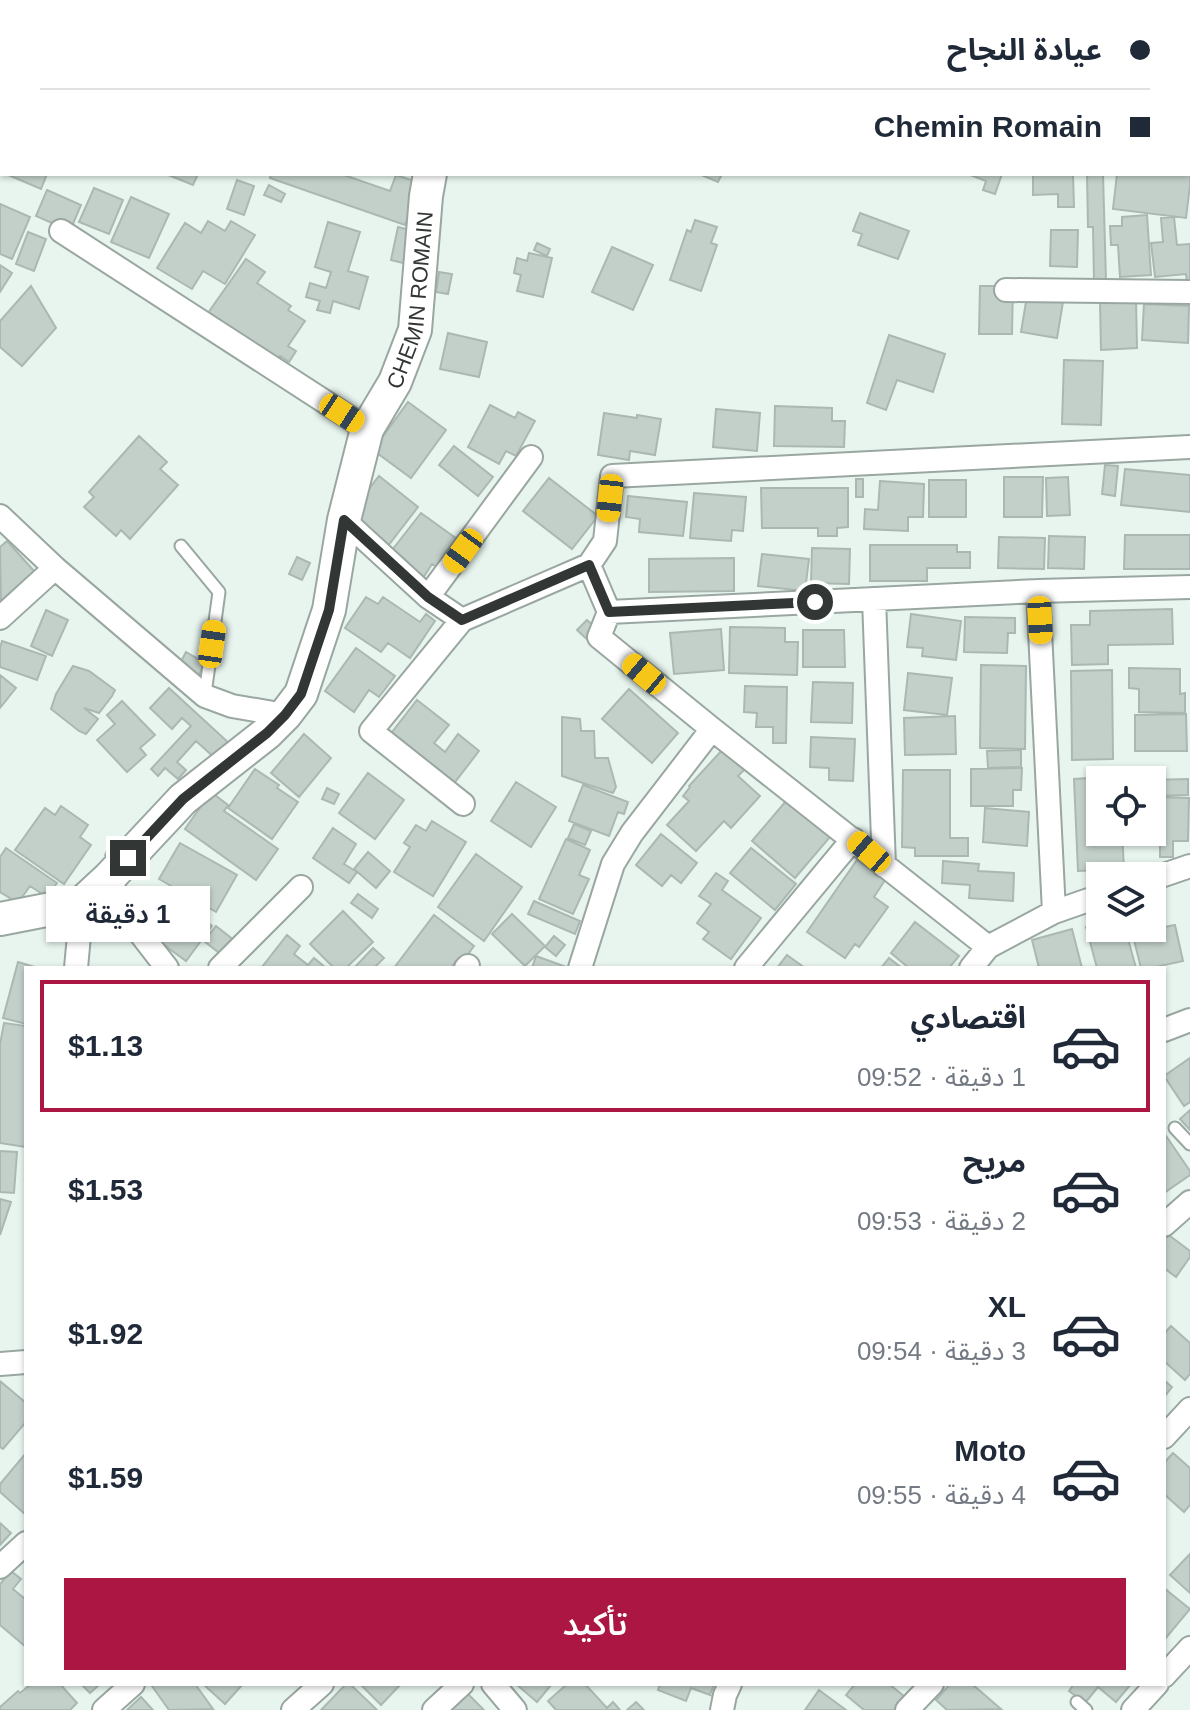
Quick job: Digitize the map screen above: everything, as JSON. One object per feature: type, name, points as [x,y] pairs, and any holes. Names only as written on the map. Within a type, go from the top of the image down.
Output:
[{"type":"street","name":"CHEMIN ROMAIN","points":[[82,903],[183,799],[267,733],[301,694],[329,610],[344,520],[367,429],[395,382],[415,330],[430,176]]},
{"type":"street","points":[[61,231],[367,429]]},
{"type":"street","points":[[1006,290],[1190,292]]},
{"type":"street","points":[[463,804],[371,731],[462,620],[589,565],[605,541],[612,476],[1190,447]]},
{"type":"street","points":[[428,597],[531,457]]},
{"type":"street","points":[[0,516],[55,568],[205,696],[232,706],[285,715]]},
{"type":"street","points":[[344,520],[428,597],[462,620]]},
{"type":"street","points":[[589,565],[609,612],[599,637],[988,947]]},
{"type":"street","points":[[0,618],[55,568]]},
{"type":"street","points":[[609,612],[1038,591],[1190,587]]},
{"type":"street","points":[[1038,591],[1054,912]]},
{"type":"street","points":[[874,599],[884,866]]},
{"type":"street","points":[[581,966],[613,864],[632,833],[712,729]]},
{"type":"street","points":[[748,966],[853,839]]},
{"type":"street","points":[[1166,874],[1190,866]]},
{"type":"street","points":[[109,878],[126,915],[165,966]]},
{"type":"street","points":[[222,966],[301,887]]},
{"type":"street","points":[[973,966],[988,947],[1054,912],[1086,901]]},
{"type":"street","points":[[0,919],[82,903],[76,966]]},
{"type":"street","points":[[1166,1029],[1190,1020]]},
{"type":"street","points":[[1166,1223],[1190,1202]]},
{"type":"street","points":[[0,1364],[24,1362]]},
{"type":"street","points":[[1166,1435],[1190,1409]]},
{"type":"street","points":[[0,1567],[24,1545]]},
{"type":"street","points":[[1166,1674],[1190,1648]]},
{"type":"street","points":[[104,1710],[131,1686]]},
{"type":"street","points":[[293,1710],[320,1686]]},
{"type":"street","points":[[434,1710],[460,1686]]},
{"type":"street","points":[[495,1686],[515,1710]]},
{"type":"street","points":[[907,1710],[930,1686]]},
{"type":"street","points":[[1133,1710],[1155,1686]]},
{"type":"street","points":[[704,1710],[726,1696]]},
{"type":"lane","points":[[181,546],[219,592],[205,696]]},
{"type":"lane","points":[[1175,1128],[1190,1144]]},
{"type":"building","points":[[11,176],[46,176],[41,189]]},
{"type":"building","points":[[171,176],[197,176],[193,185]]},
{"type":"building","points":[[347,176],[390,191],[396,176],[420,183],[405,225],[270,178]]},
{"type":"building","points":[[704,176],[721,176],[718,182]]},
{"type":"building","points":[[973,176],[1001,176],[995,194],[983,190],[986,181]]},
{"type":"building","points":[[1033,176],[1073,176],[1074,207],[1058,207],[1058,194],[1033,195]]},
{"type":"building","points":[[1087,176],[1103,176],[1106,281],[1094,281],[1093,227],[1088,227]]},
{"type":"building","points":[[1117,176],[1190,176],[1186,218],[1113,209]]},
{"type":"building","points":[[237,180],[254,186],[244,215],[227,209]]},
{"type":"building","points":[[269,185],[285,194],[281,202],[264,195]]},
{"type":"building","points":[[94,188],[123,200],[109,234],[79,222]]},
{"type":"building","points":[[47,190],[81,205],[70,231],[36,216]]},
{"type":"building","points":[[131,197],[169,214],[149,258],[111,242]]},
{"type":"building","points":[[0,204],[30,217],[12,259],[0,254]]},
{"type":"building","points":[[860,213],[909,231],[898,259],[858,245],[862,234],[853,231]]},
{"type":"building","points":[[1147,215],[1151,275],[1120,277],[1118,245],[1111,245],[1110,226],[1122,226],[1122,217]]},
{"type":"building","points":[[1174,217],[1177,245],[1190,244],[1190,290],[1186,274],[1155,277],[1151,243],[1163,242],[1161,218]]},
{"type":"building","points":[[695,220],[717,227],[711,243],[717,245],[701,291],[670,280],[687,230],[691,232]]},
{"type":"building","points":[[208,221],[225,231],[231,221],[255,235],[225,284],[203,271],[192,289],[157,268],[185,223],[201,233]]},
{"type":"building","points":[[328,222],[360,232],[348,271],[368,277],[359,309],[333,301],[330,313],[317,310],[320,301],[306,297],[310,283],[326,288],[331,272],[315,267]]},
{"type":"building","points":[[398,227],[414,231],[407,264],[391,260]]},
{"type":"building","points":[[1051,230],[1078,230],[1077,267],[1050,266]]},
{"type":"building","points":[[28,232],[46,239],[34,271],[16,264]]},
{"type":"building","points":[[537,243],[550,249],[547,256],[534,250]]},
{"type":"building","points":[[612,247],[653,265],[633,310],[592,292]]},
{"type":"building","points":[[529,253],[552,258],[543,297],[517,291],[521,275],[514,273],[517,258],[527,261]]},
{"type":"building","points":[[246,259],[265,272],[257,283],[291,306],[288,310],[305,321],[288,346],[296,351],[289,362],[280,356],[277,361],[208,313]]},
{"type":"building","points":[[0,265],[12,273],[0,292]]},
{"type":"building","points":[[439,272],[452,274],[448,294],[436,292]]},
{"type":"building","points":[[31,286],[56,328],[22,366],[0,347],[0,321]]},
{"type":"building","points":[[980,286],[1013,286],[1012,334],[979,334]]},
{"type":"building","points":[[1027,296],[1063,302],[1057,338],[1021,332]]},
{"type":"building","points":[[1136,300],[1137,348],[1101,350],[1100,301]]},
{"type":"building","points":[[1144,304],[1189,306],[1188,343],[1142,340]]},
{"type":"building","points":[[448,333],[487,342],[479,377],[440,369]]},
{"type":"building","points":[[889,335],[945,354],[933,392],[897,380],[886,410],[867,403]]},
{"type":"building","points":[[1064,360],[1103,361],[1101,425],[1062,424]]},
{"type":"building","points":[[408,402],[446,430],[411,478],[373,450]]},
{"type":"building","points":[[490,405],[515,418],[518,412],[535,421],[516,456],[506,451],[499,464],[468,447]]},
{"type":"building","points":[[775,406],[832,408],[832,421],[845,421],[844,447],[774,446]]},
{"type":"building","points":[[716,409],[760,413],[757,451],[713,447]]},
{"type":"building","points":[[604,413],[661,419],[655,455],[630,451],[629,460],[598,455]]},
{"type":"building","points":[[139,436],[167,462],[160,469],[178,485],[130,539],[121,530],[116,536],[84,507],[94,497],[89,492]]},
{"type":"building","points":[[454,446],[493,477],[478,496],[439,465]]},
{"type":"building","points":[[1105,465],[1118,466],[1115,496],[1102,494]]},
{"type":"building","points":[[1125,469],[1190,475],[1190,512],[1121,505]]},
{"type":"building","points":[[379,476],[418,507],[384,551],[345,520]]},
{"type":"building","points":[[1004,477],[1043,477],[1042,517],[1004,517]]},
{"type":"building","points":[[1068,477],[1070,515],[1047,516],[1046,478]]},
{"type":"building","points":[[549,478],[598,516],[572,549],[523,511]]},
{"type":"building","points":[[856,479],[863,479],[863,497],[856,497]]},
{"type":"building","points":[[929,480],[966,480],[966,517],[929,517]]},
{"type":"building","points":[[880,481],[924,484],[923,517],[908,517],[908,531],[864,529],[865,509],[878,510]]},
{"type":"building","points":[[761,488],[848,488],[848,527],[837,528],[837,536],[818,536],[818,528],[762,528]]},
{"type":"building","points":[[694,493],[746,497],[743,531],[732,530],[731,541],[690,538]]},
{"type":"building","points":[[628,496],[687,502],[683,536],[639,532],[640,519],[626,517]]},
{"type":"building","points":[[421,513],[457,539],[437,567],[432,564],[423,578],[389,554]]},
{"type":"building","points":[[1125,535],[1190,535],[1190,569],[1124,569]]},
{"type":"building","points":[[1049,536],[1085,537],[1084,569],[1048,568]]},
{"type":"building","points":[[999,537],[1045,538],[1044,569],[998,568]]},
{"type":"building","points":[[7,541],[35,572],[1,604],[0,547]]},
{"type":"building","points":[[870,545],[957,545],[957,552],[970,552],[970,568],[927,568],[927,581],[870,581]]},
{"type":"building","points":[[812,548],[850,549],[849,584],[811,583]]},
{"type":"building","points":[[762,554],[809,559],[805,591],[758,586]]},
{"type":"building","points":[[297,557],[310,563],[302,580],[289,574]]},
{"type":"building","points":[[734,558],[734,591],[649,592],[649,559]]},
{"type":"building","points":[[366,597],[378,604],[383,597],[420,622],[426,614],[435,621],[410,658],[388,643],[381,652],[345,628]]},
{"type":"building","points":[[1172,609],[1173,644],[1108,645],[1108,664],[1072,665],[1071,625],[1090,625],[1090,611]]},
{"type":"building","points":[[46,610],[68,620],[52,656],[31,646]]},
{"type":"building","points":[[911,614],[961,621],[956,660],[922,656],[923,648],[907,647]]},
{"type":"building","points":[[965,617],[1015,618],[1015,633],[1008,633],[1007,653],[964,652]]},
{"type":"building","points":[[587,620],[600,632],[590,642],[577,630]]},
{"type":"building","points":[[730,627],[785,628],[785,642],[798,642],[797,675],[729,673]]},
{"type":"building","points":[[721,629],[724,670],[674,674],[670,633]]},
{"type":"building","points":[[803,630],[844,630],[845,667],[803,667]]},
{"type":"building","points":[[2,641],[46,656],[37,680],[0,667]]},
{"type":"building","points":[[356,648],[395,676],[379,697],[369,690],[354,712],[325,691]]},
{"type":"building","points":[[186,652],[205,663],[196,680],[177,669]]},
{"type":"building","points":[[981,665],[1026,666],[1025,749],[980,748]]},
{"type":"building","points":[[73,666],[89,671],[115,690],[99,713],[84,708],[98,719],[86,734],[51,709]]},
{"type":"building","points":[[1129,668],[1180,669],[1180,694],[1185,693],[1185,713],[1139,712],[1139,689],[1129,688]]},
{"type":"building","points":[[1112,670],[1113,759],[1072,760],[1071,671]]},
{"type":"building","points":[[908,673],[952,678],[947,715],[904,710]]},
{"type":"building","points":[[0,675],[16,688],[0,708]]},
{"type":"building","points":[[813,682],[853,683],[852,723],[811,722]]},
{"type":"building","points":[[745,686],[787,687],[786,743],[773,743],[773,727],[756,727],[757,713],[744,712]]},
{"type":"building","points":[[169,688],[230,744],[216,759],[196,741],[177,762],[186,770],[178,779],[165,768],[158,776],[151,769],[191,726],[182,718],[172,729],[150,708]]},
{"type":"building","points":[[629,689],[678,733],[652,763],[602,719]]},
{"type":"building","points":[[417,700],[449,725],[434,743],[445,752],[458,734],[479,751],[452,786],[389,736]]},
{"type":"building","points":[[122,701],[155,735],[140,748],[146,755],[127,772],[97,740],[115,724],[107,715]]},
{"type":"building","points":[[1186,714],[1187,751],[1135,751],[1135,715]]},
{"type":"building","points":[[955,716],[956,754],[905,755],[904,718]]},
{"type":"building","points":[[562,717],[580,719],[581,731],[594,731],[595,758],[608,758],[616,787],[613,793],[562,776]]},
{"type":"building","points":[[304,734],[331,758],[299,797],[271,773]]},
{"type":"building","points":[[811,737],[855,739],[853,781],[829,780],[829,768],[810,767]]},
{"type":"building","points":[[724,748],[746,768],[738,776],[760,796],[731,828],[724,821],[696,851],[667,825],[689,801],[683,796],[689,786]]},
{"type":"building","points":[[1021,750],[1021,767],[988,768],[987,751]]},
{"type":"building","points":[[1022,768],[1021,790],[1013,790],[1013,806],[971,806],[971,769]]},
{"type":"building","points":[[255,769],[298,802],[272,839],[228,808]]},
{"type":"building","points":[[903,770],[950,770],[950,838],[968,838],[968,856],[915,856],[915,848],[902,847]]},
{"type":"building","points":[[368,773],[404,800],[375,839],[339,813]]},
{"type":"building","points":[[1086,778],[1086,846],[1123,846],[1124,862],[1086,862],[1086,871],[1078,871],[1074,779]]},
{"type":"building","points":[[1188,779],[1188,795],[1166,796],[1166,780]]},
{"type":"building","points":[[516,782],[556,807],[531,847],[491,821]]},
{"type":"building","points":[[583,785],[628,802],[624,814],[618,812],[609,836],[569,821]]},
{"type":"building","points":[[327,788],[339,794],[334,804],[322,799]]},
{"type":"building","points":[[211,792],[228,805],[224,811],[278,849],[256,880],[185,829]]},
{"type":"building","points":[[1166,797],[1189,798],[1188,841],[1173,841],[1173,857],[1160,857],[1160,846],[1166,846]]},
{"type":"building","points":[[786,801],[830,837],[795,878],[752,841]]},
{"type":"building","points":[[61,806],[88,825],[80,837],[91,845],[64,884],[15,850],[45,808],[55,815]]},
{"type":"building","points":[[985,808],[1029,812],[1027,846],[983,842]]},
{"type":"building","points":[[432,821],[466,842],[433,896],[394,872],[410,847],[404,843],[416,825],[426,831]]},
{"type":"building","points":[[574,824],[591,831],[585,845],[568,838]]},
{"type":"building","points":[[333,828],[356,844],[344,864],[357,872],[349,883],[313,858]]},
{"type":"building","points":[[661,834],[697,863],[681,883],[671,875],[662,886],[636,865]]},
{"type":"building","points":[[566,839],[590,850],[579,875],[589,879],[573,914],[539,899]]},
{"type":"building","points":[[111,842],[123,847],[117,861],[105,855]]},
{"type":"building","points":[[180,843],[237,875],[216,912],[159,879]]},
{"type":"building","points":[[6,848],[57,883],[47,897],[30,886],[18,903],[0,892],[0,857]]},
{"type":"building","points":[[751,848],[796,884],[775,910],[730,873]]},
{"type":"building","points":[[368,852],[390,871],[376,888],[354,869]]},
{"type":"building","points":[[476,854],[522,887],[484,941],[438,907]]},
{"type":"building","points":[[857,860],[885,880],[874,897],[888,907],[859,947],[855,944],[845,958],[807,932]]},
{"type":"building","points":[[943,861],[979,864],[978,871],[1014,873],[1013,901],[969,898],[970,885],[942,883]]},
{"type":"building","points":[[716,873],[728,881],[722,890],[761,918],[731,959],[703,939],[709,932],[697,923],[711,904],[699,896]]},
{"type":"building","points":[[358,894],[378,909],[372,918],[351,903]]},
{"type":"building","points":[[170,895],[212,926],[186,961],[144,930]]},
{"type":"building","points":[[534,901],[580,921],[575,934],[528,914]]},
{"type":"building","points":[[343,911],[373,942],[348,966],[332,966],[310,944]]},
{"type":"building","points":[[512,914],[545,946],[525,966],[492,934]]},
{"type":"building","points":[[434,915],[474,946],[461,964],[456,961],[452,966],[396,966]]},
{"type":"building","points":[[915,922],[959,956],[951,966],[907,966],[891,953]]},
{"type":"building","points":[[1175,925],[1183,961],[1140,966],[1134,942],[1166,942],[1166,927]]},
{"type":"building","points":[[216,926],[235,941],[223,956],[204,941]]},
{"type":"building","points":[[1072,929],[1081,966],[1038,966],[1032,940]]},
{"type":"building","points":[[287,935],[300,946],[294,954],[308,965],[314,958],[324,966],[263,966]]},
{"type":"building","points":[[554,936],[565,945],[556,956],[545,947]]},
{"type":"building","points":[[1090,942],[1129,942],[1135,966],[1096,966]]},
{"type":"building","points":[[373,948],[384,958],[376,966],[356,966]]},
{"type":"building","points":[[787,955],[802,966],[779,966]]},
{"type":"building","points":[[536,956],[564,966],[533,966]]},
{"type":"building","points":[[889,958],[899,966],[883,966]]},
{"type":"building","points":[[18,962],[31,966],[24,966],[24,1023],[3,1018]]},
{"type":"building","points":[[4,1023],[24,1026],[24,1147],[0,1143],[0,1044]]},
{"type":"building","points":[[1190,1058],[1190,1102],[1184,1106],[1166,1075]]},
{"type":"building","points":[[1190,1110],[1190,1130],[1180,1119]]},
{"type":"building","points":[[1166,1136],[1190,1171],[1190,1175],[1166,1192]]},
{"type":"building","points":[[0,1151],[17,1152],[14,1193],[0,1192]]},
{"type":"building","points":[[0,1199],[11,1202],[0,1235]]},
{"type":"building","points":[[1166,1233],[1190,1251],[1190,1257],[1176,1277],[1166,1270]]},
{"type":"building","points":[[1171,1326],[1190,1343],[1190,1374],[1185,1380],[1166,1363],[1166,1332]]},
{"type":"building","points":[[0,1381],[24,1401],[24,1424],[3,1449],[0,1447]]},
{"type":"building","points":[[1173,1453],[1190,1468],[1190,1505],[1184,1512],[1166,1496],[1166,1461]]},
{"type":"building","points":[[24,1455],[24,1513],[0,1492],[0,1484]]},
{"type":"building","points":[[0,1523],[11,1533],[0,1545]]},
{"type":"building","points":[[1190,1554],[1190,1593],[1170,1575]]},
{"type":"building","points":[[11,1571],[21,1579],[13,1589],[24,1598],[24,1645],[0,1625],[0,1584]]},
{"type":"building","points":[[1166,1590],[1190,1609],[1166,1638]]},
{"type":"building","points":[[29,1686],[62,1686],[77,1703],[70,1710],[0,1710],[18,1691],[20,1693]]},
{"type":"building","points":[[83,1686],[98,1686],[90,1693]]},
{"type":"building","points":[[152,1686],[196,1686],[213,1709],[169,1710]]},
{"type":"building","points":[[205,1686],[241,1686],[225,1704]]},
{"type":"building","points":[[344,1686],[352,1686],[377,1710],[321,1710]]},
{"type":"building","points":[[362,1686],[399,1686],[381,1705]]},
{"type":"building","points":[[518,1686],[550,1686],[537,1702]]},
{"type":"building","points":[[565,1686],[587,1686],[607,1708],[613,1702],[620,1710],[556,1710],[548,1701]]},
{"type":"building","points":[[659,1686],[713,1686],[710,1695],[691,1688],[686,1701],[658,1690]]},
{"type":"building","points":[[853,1686],[891,1686],[905,1697],[895,1710],[864,1710],[846,1695]]},
{"type":"building","points":[[948,1686],[974,1686],[1001,1709],[947,1710],[936,1700]]},
{"type":"building","points":[[1073,1686],[1129,1686],[1116,1702],[1098,1687],[1085,1703],[1069,1691]]},
{"type":"building","points":[[819,1690],[846,1710],[805,1710]]},
{"type":"building","points":[[467,1693],[484,1710],[450,1710]]},
{"type":"building","points":[[141,1697],[153,1710],[127,1710]]},
{"type":"building","points":[[636,1702],[644,1710],[627,1710]]},
{"type":"route","points":[[128,858],[183,799],[267,733],[301,694],[329,610],[344,520],[428,597],[462,620],[589,565],[609,612],[815,602]]}]
